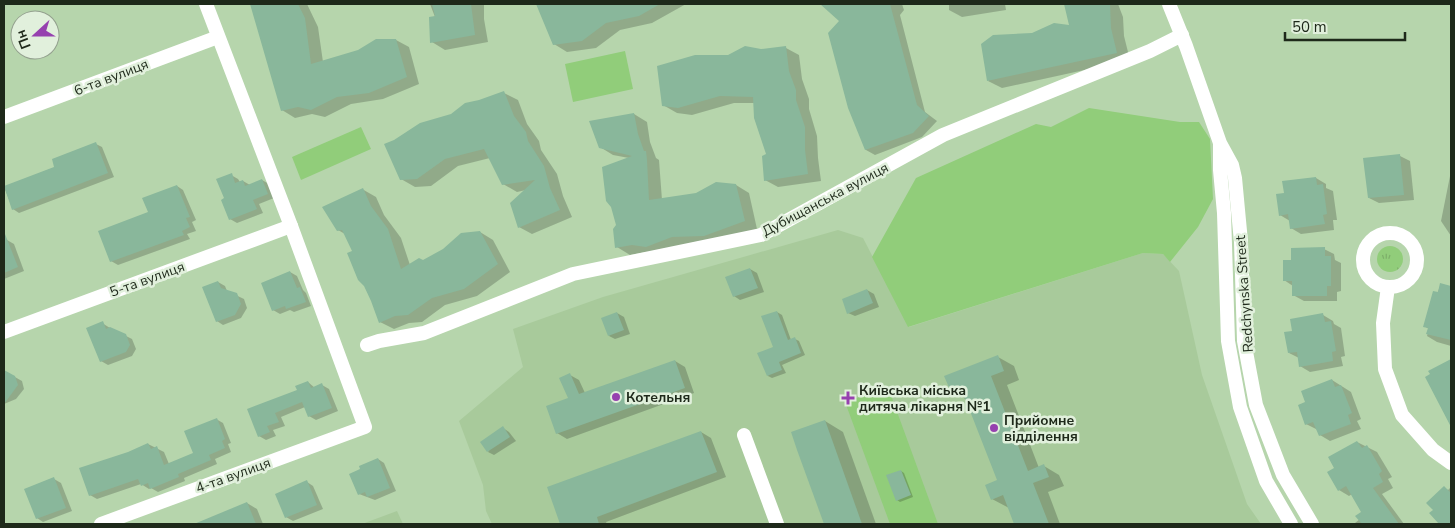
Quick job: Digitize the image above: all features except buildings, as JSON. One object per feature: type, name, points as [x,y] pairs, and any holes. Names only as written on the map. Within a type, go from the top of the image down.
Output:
[{"type":"street","points":[[206,4],[291,226]]},
{"type":"street","name":"Redchynska Street","points":[[1169,4],[1182,34],[1220,143],[1232,165],[1235,178],[1241,242],[1244,341],[1256,405],[1283,475],[1312,524]]},
{"type":"street","name":"Дубищанська вулиця","points":[[367,345],[424,333],[573,274],[761,235],[943,135],[1150,51],[1182,34]]},
{"type":"street","name":"6-та вулиця","points":[[4,117],[218,36]]},
{"type":"street","name":"Redchynska Street","points":[[1220,143],[1228,341],[1240,407],[1266,481],[1291,524]]},
{"type":"street","name":"5-та вулиця","points":[[4,332],[291,226]]},
{"type":"street","name":"4-та вулиця","points":[[101,524],[365,427],[291,226]]},
{"type":"street","points":[[1388,286],[1383,323],[1385,369],[1402,415],[1433,450],[1451,463]]},
{"type":"street","points":[[744,436],[777,524]]},
{"type":"shaded area","name":"Київська міська дитяча лікарня №1","points":[[838,230],[863,238],[909,327],[1143,253],[1163,254],[1179,271],[1202,375],[1247,504],[1261,524],[492,524],[486,511],[483,485],[459,421],[523,367],[513,329],[603,297]]},
{"type":"shaded area","points":[[397,511],[403,524],[362,524]]},
{"type":"green space","points":[[625,51],[633,89],[573,102],[565,64]]},
{"type":"green space","points":[[1089,108],[1180,122],[1199,122],[1210,139],[1213,199],[1198,227],[1170,262],[1163,254],[1143,253],[908,327],[872,257],[916,178],[1036,124],[1051,127]]},
{"type":"green space","points":[[361,127],[371,149],[301,180],[292,157]]},
{"type":"green space","points":[[1390,246],[1399,250],[1403,259],[1399,268],[1390,272],[1381,268],[1377,259],[1381,250]]},
{"type":"green space","points":[[888,387],[938,524],[890,524],[845,402]]},
{"type":"place","name":"Котельня","points":[[616,397]]},
{"type":"place","name":"Київська міська дитяча лікарня №1","points":[[848,398]]},
{"type":"place","name":"Прийомне відділення","points":[[994,428]]}]
